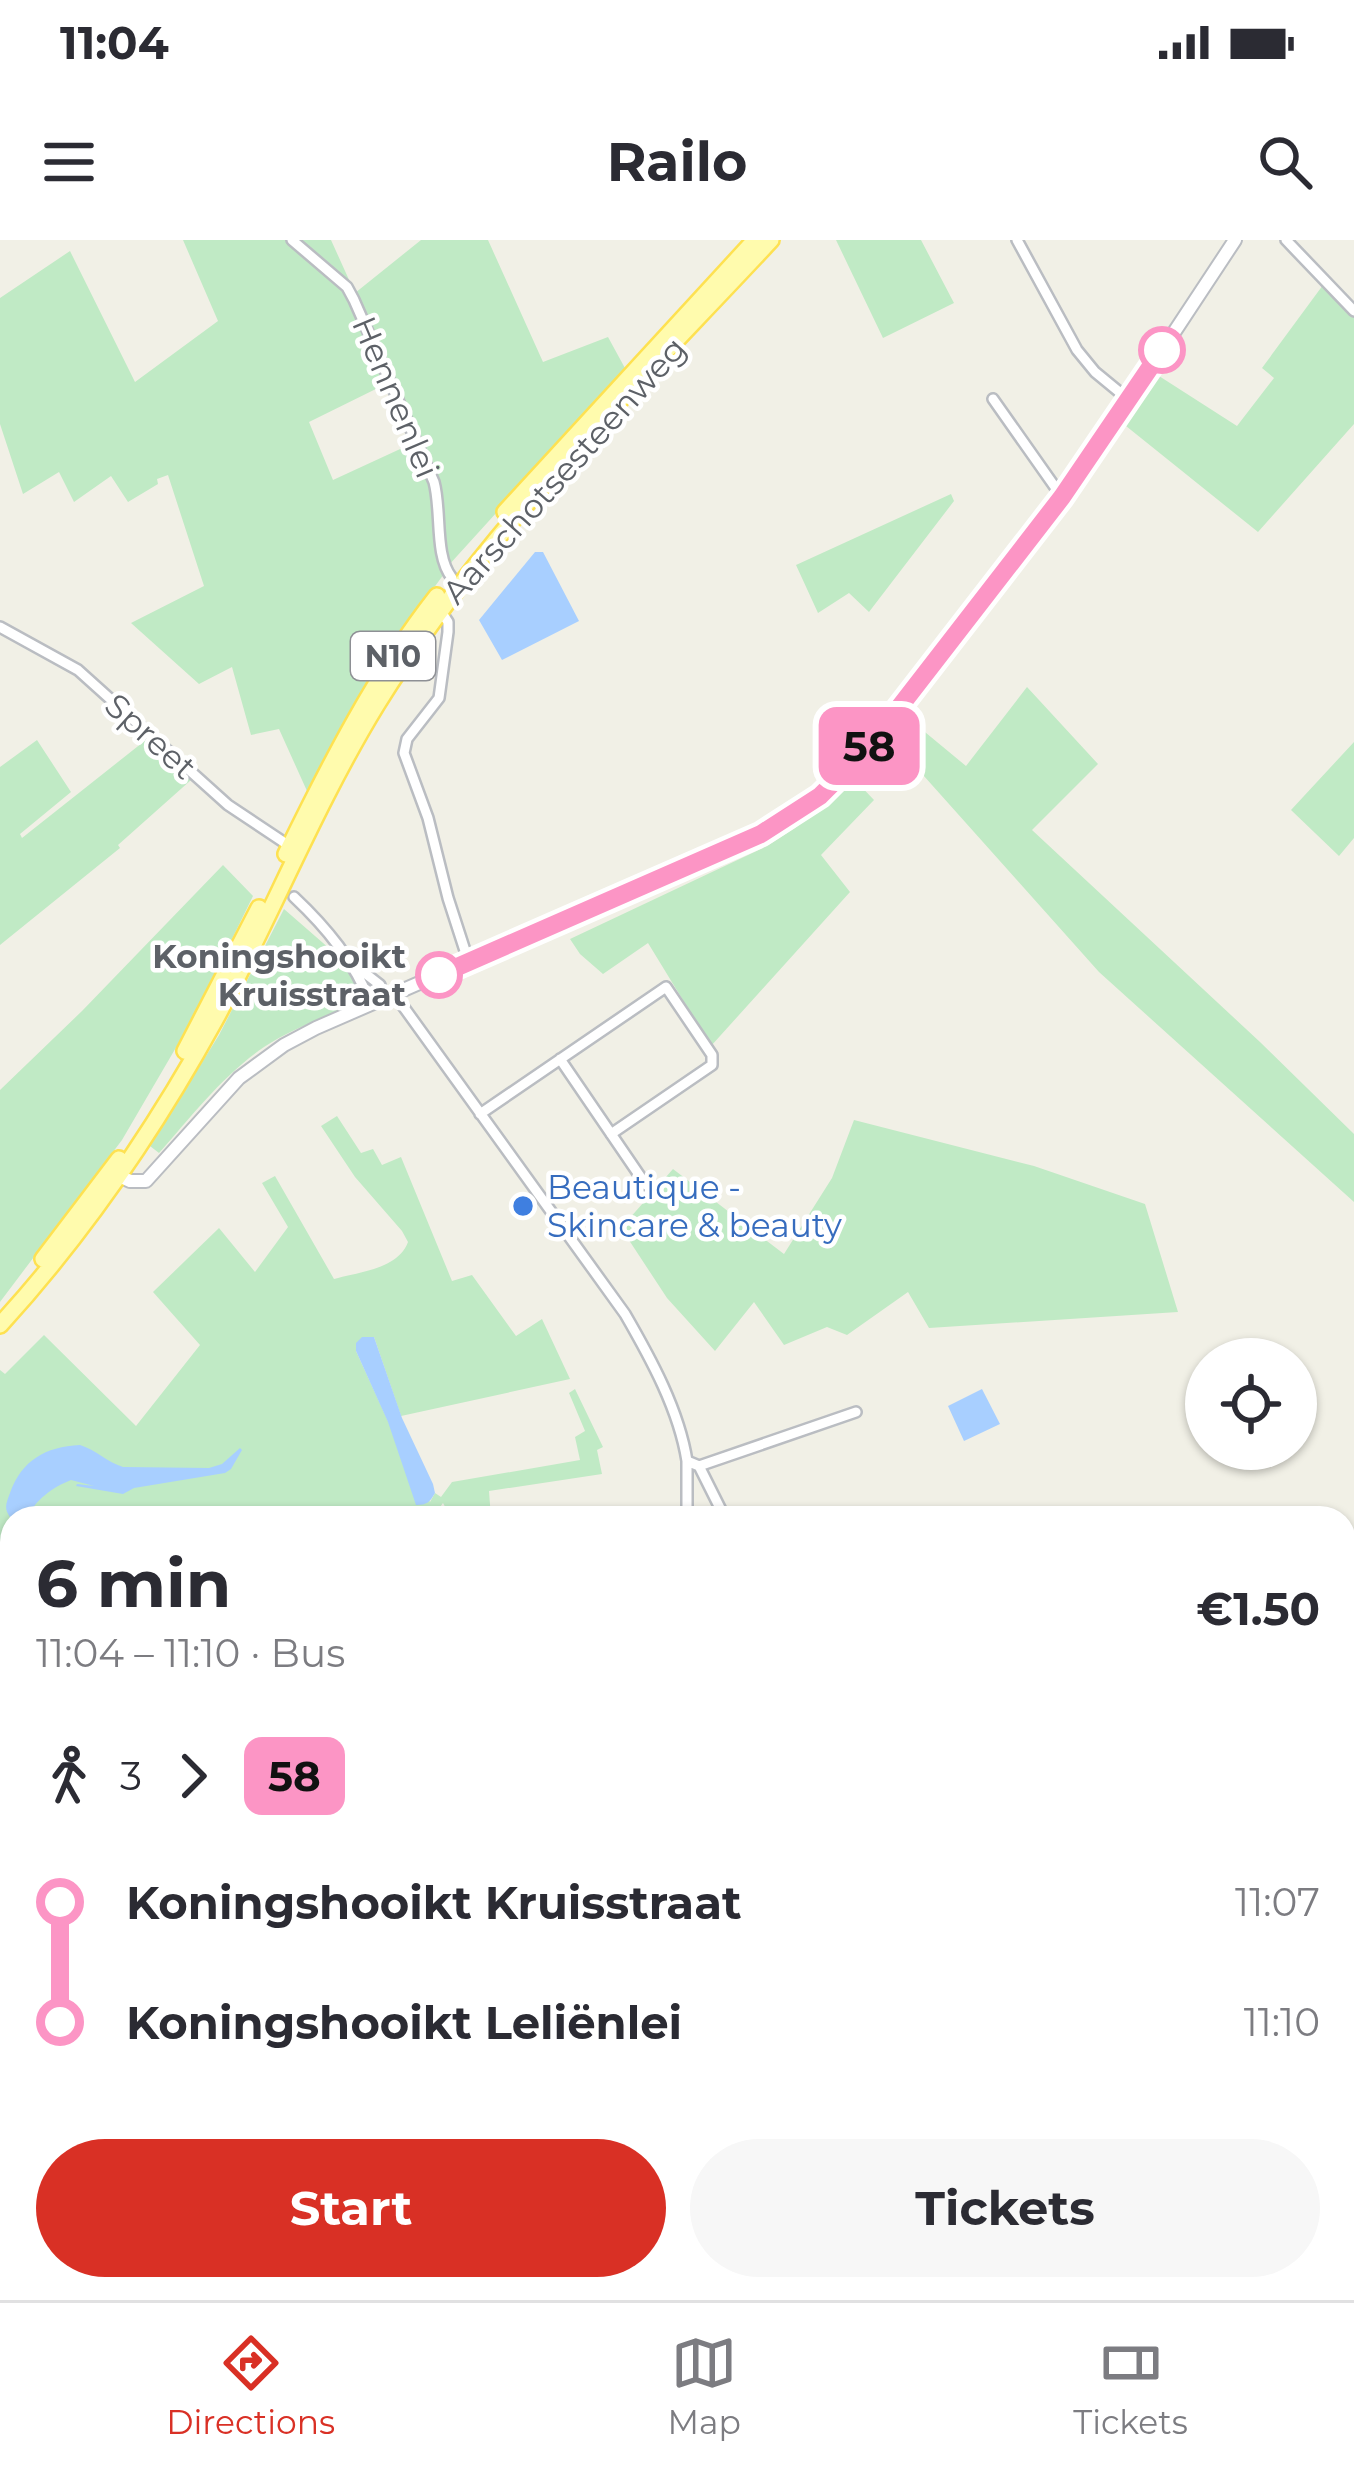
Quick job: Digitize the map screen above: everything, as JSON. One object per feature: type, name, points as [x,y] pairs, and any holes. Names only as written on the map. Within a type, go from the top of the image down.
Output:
[{"type":"main road","name":"Aarschotsesteenweg","points":[[294,848],[328,767],[389,662],[452,578],[514,502],[755,240]]},
{"type":"main road","name":"Aarschotsesteenweg","points":[[0,1325],[115,1174],[356,738],[439,610],[513,519],[771,240]]},
{"type":"main road","name":"Aarschotsesteenweg","points":[[0,1310],[67,1236]]},
{"type":"street","name":"Hennenlei","points":[[292,240],[347,287],[354,300],[434,482],[444,567],[452,578]]},
{"type":"street","points":[[1017,240],[1077,350],[1129,400]]},
{"type":"street","points":[[115,1174],[146,1181],[239,1078],[316,1028],[761,834],[820,796],[867,749],[1062,497],[1235,240]]},
{"type":"street","points":[[1286,240],[1354,311]]},
{"type":"street","points":[[993,399],[1062,497]]},
{"type":"street","points":[[439,610],[448,622],[441,693],[406,739],[404,753],[428,818],[469,963]]},
{"type":"street","name":"Spreet","points":[[0,626],[78,670],[228,805],[294,848]]},
{"type":"street","points":[[294,897],[352,963],[380,985],[383,999],[480,1114],[625,1315],[693,1463],[718,1506]]},
{"type":"street","points":[[480,1114],[666,987],[712,1054],[712,1065],[611,1134]]},
{"type":"street","points":[[560,1059],[646,1185]]},
{"type":"street","points":[[693,1463],[708,1465],[856,1412]]},
{"type":"street","points":[[688,1506],[693,1463]]},
{"type":"green space","points":[[183,240],[331,240],[355,293],[421,240],[488,240],[543,362],[608,337],[626,370],[448,566],[434,472],[349,295],[386,384],[309,422],[333,480],[411,444],[430,483],[438,566],[444,574],[372,672],[307,791],[279,729],[251,735],[232,667],[199,684],[131,623],[204,586],[168,475],[128,502],[111,476],[74,502],[59,472],[23,494],[0,424],[0,298],[70,251],[135,382],[218,321]]},
{"type":"green space","points":[[836,240],[921,240],[954,303],[883,338]]},
{"type":"green space","points":[[1323,285],[1354,318],[1354,424],[1258,532],[1126,426],[1159,376],[1237,426],[1274,378],[1262,368]]},
{"type":"green space","points":[[951,494],[954,501],[869,612],[849,593],[818,613],[796,565]]},
{"type":"green space","points":[[1027,687],[1098,764],[1032,830],[1354,1134],[1354,1202],[1099,972],[890,738],[908,718],[966,766]]},
{"type":"green space","points":[[147,739],[191,780],[120,848],[0,945],[0,767],[37,740],[71,792],[20,834],[22,838]]},
{"type":"green space","points":[[1354,742],[1354,838],[1339,856],[1291,810]]},
{"type":"green space","points":[[855,780],[874,800],[821,855],[850,892],[711,1046],[648,943],[603,974],[570,939],[767,846]]},
{"type":"green space","points":[[223,865],[253,896],[195,1015],[122,1140],[0,1302],[0,1090]]},
{"type":"green space","points":[[284,909],[346,963],[365,1001],[300,1027],[249,1058],[159,1153],[150,1146],[219,1035]]},
{"type":"green space","points":[[337,1116],[361,1153],[373,1149],[382,1165],[401,1157],[452,1281],[472,1275],[516,1336],[542,1319],[570,1379],[401,1416],[374,1337],[356,1351],[430,1502],[435,1493],[441,1497],[452,1482],[580,1460],[575,1437],[585,1431],[569,1393],[575,1389],[603,1447],[597,1450],[602,1474],[489,1491],[490,1506],[0,1506],[0,1370],[5,1374],[44,1335],[136,1426],[200,1345],[153,1292],[219,1228],[255,1272],[288,1227],[262,1183],[275,1176],[334,1279],[377,1268],[403,1251],[408,1242],[402,1231],[355,1177],[321,1126]]},
{"type":"green space","points":[[854,1120],[1034,1166],[1145,1204],[1178,1312],[929,1328],[908,1292],[847,1335],[827,1327],[784,1345],[754,1302],[715,1351],[667,1298],[621,1228],[673,1169],[784,1254],[832,1178]]},
{"type":"water","points":[[535,552],[543,552],[579,621],[502,660],[479,620]]},
{"type":"water","points":[[362,1337],[374,1337],[402,1418],[433,1484],[435,1493],[426,1504],[416,1505],[388,1422],[356,1351]]},
{"type":"water","points":[[982,1389],[1000,1424],[964,1441],[948,1406]]},
{"type":"water","points":[[80,1445],[123,1467],[209,1468],[242,1450],[225,1473],[134,1488],[123,1494],[76,1486],[94,1486],[71,1480],[34,1506],[7,1506],[21,1472],[36,1457]]},
{"type":"bus line","name":"58","points":[[439,975],[761,834],[835,784],[1062,497],[1162,350]]},
{"type":"place","name":"Koningshooikt Kruisstraat","points":[[439,975]]},
{"type":"place","name":"Beautique - Skincare & beauty","points":[[523,1206]]}]
